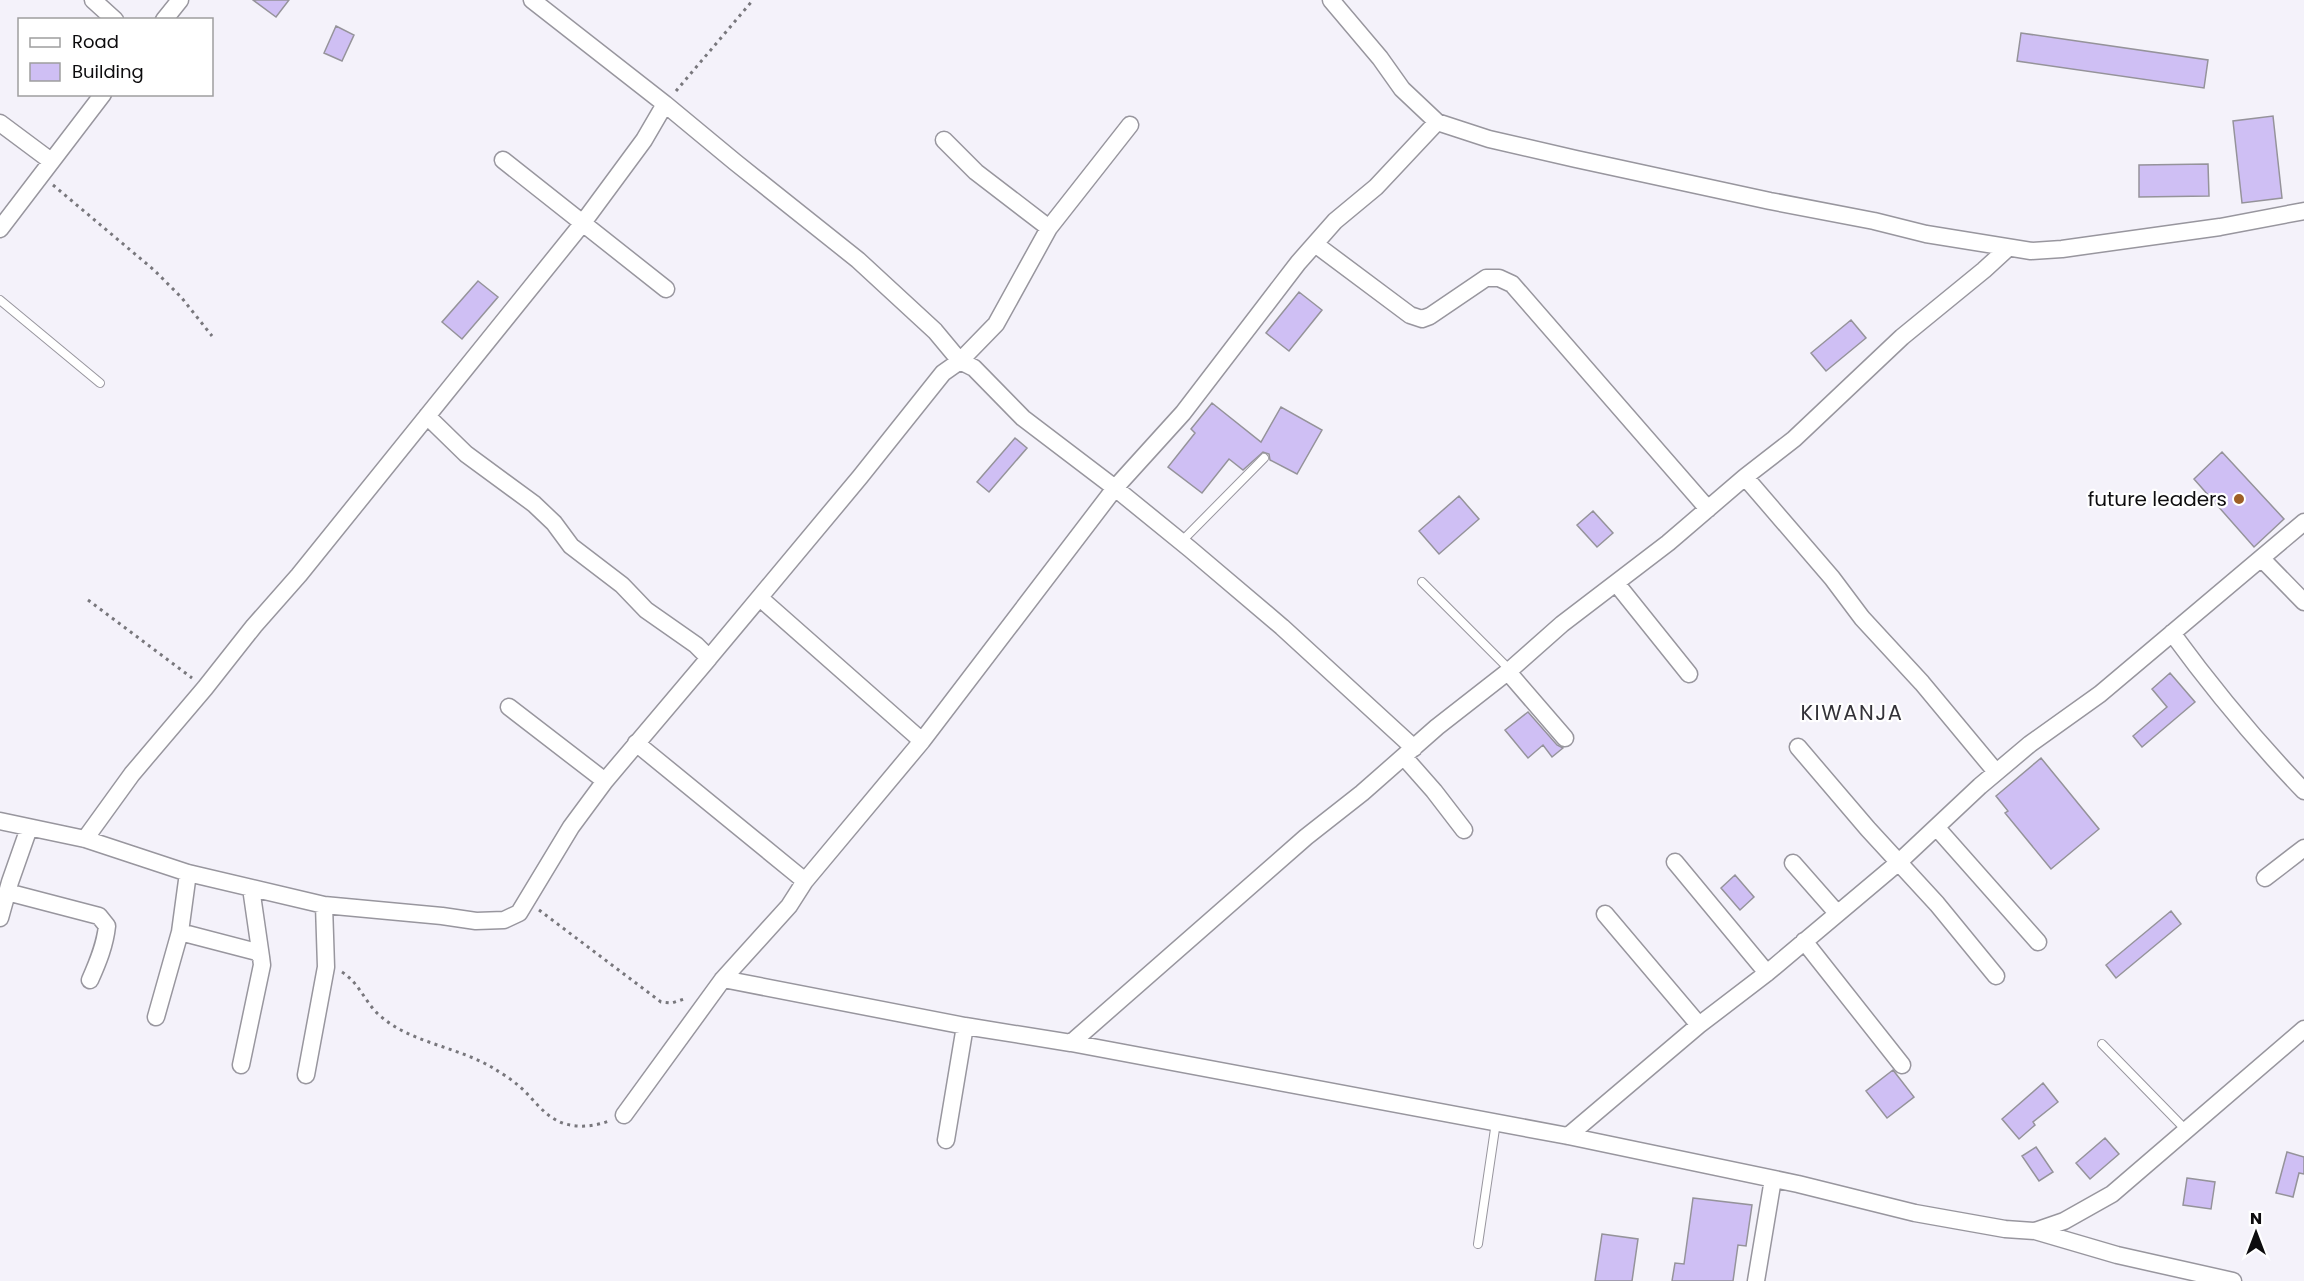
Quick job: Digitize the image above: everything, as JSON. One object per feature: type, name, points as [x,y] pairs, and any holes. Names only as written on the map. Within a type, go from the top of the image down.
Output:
[{"type":"street","points":[[93,0],[114,18]]},
{"type":"street","points":[[166,18],[180,0]]},
{"type":"street","points":[[532,0],[858,260],[935,331],[960,361],[974,368],[1023,418],[1115,488],[1282,627],[1409,752],[1434,791],[1464,830]]},
{"type":"street","points":[[1331,0],[1380,58],[1402,89],[1437,122],[1489,139],[1576,159],[1874,221],[1926,234],[2031,251],[2062,249],[2220,227],[2304,211]]},
{"type":"street","points":[[0,229],[101,96]]},
{"type":"street","points":[[85,839],[132,774],[299,574],[582,224],[644,140],[665,104]]},
{"type":"street","points":[[624,1115],[723,980],[789,906],[805,881],[922,741],[1115,488],[1183,413],[1222,359],[1335,221],[1376,187],[1437,122]]},
{"type":"street","points":[[0,123],[46,168]]},
{"type":"street","points":[[0,821],[85,839],[188,873],[324,905],[476,921],[504,920],[519,913],[572,827],[604,781],[760,598],[943,374],[960,361],[996,324],[1049,228],[1130,125]]},
{"type":"street","points":[[944,140],[976,172],[1049,228]]},
{"type":"street","points":[[503,160],[666,289]]},
{"type":"street","points":[[1315,244],[1410,315],[1422,319],[1485,279],[1499,278],[1512,284],[1708,508]]},
{"type":"street","points":[[1071,1042],[1306,837],[1484,688],[1509,671],[1562,624],[1794,439],[1902,337],[2008,248]]},
{"type":"street","points":[[427,416],[466,454],[534,504],[572,546],[622,585],[646,610],[696,645],[709,658]]},
{"type":"street","points":[[1745,477],[1832,579],[1862,618],[1922,683],[1996,772]]},
{"type":"street","points":[[1568,1136],[1699,1025],[1767,973],[1899,862],[1996,772],[2030,744],[2100,694],[2228,585],[2262,560],[2304,522]]},
{"type":"street","points":[[2262,560],[2304,602]]},
{"type":"street","points":[[1616,583],[1689,674]]},
{"type":"street","points":[[760,598],[922,741]]},
{"type":"street","points":[[2172,633],[2213,689],[2303,788]]},
{"type":"street","points":[[1509,671],[1565,738]]},
{"type":"street","points":[[509,707],[604,781]]},
{"type":"street","points":[[636,743],[805,881]]},
{"type":"street","points":[[1798,747],[1937,904],[1996,976]]},
{"type":"street","points":[[0,918],[29,828]]},
{"type":"street","points":[[1937,828],[2037,942]]},
{"type":"street","points":[[2265,878],[2304,848]]},
{"type":"street","points":[[1675,862],[1767,973]]},
{"type":"street","points":[[1793,863],[1837,913]]},
{"type":"street","points":[[156,1017],[180,932],[188,873]]},
{"type":"street","points":[[241,1065],[262,965],[251,888]]},
{"type":"street","points":[[7,892],[99,916],[107,926],[106,936],[100,958],[90,980]]},
{"type":"street","points":[[306,1075],[326,967],[324,905]]},
{"type":"street","points":[[1605,914],[1699,1025]]},
{"type":"street","points":[[180,932],[257,952],[261,957]]},
{"type":"street","points":[[1804,941],[1902,1065]]},
{"type":"street","points":[[723,980],[965,1026],[1071,1042],[1568,1136],[1773,1179],[1915,1213],[2035,1231],[2117,1255],[2233,1281]]},
{"type":"street","points":[[946,1140],[965,1026]]},
{"type":"street","points":[[2035,1231],[2064,1221],[2112,1194],[2304,1029]]},
{"type":"street","points":[[1756,1281],[1773,1179]]},
{"type":"lane","points":[[0,300],[100,382]]},
{"type":"lane","points":[[1181,542],[1264,458]]},
{"type":"lane","points":[[1422,582],[1509,671]]},
{"type":"lane","points":[[2102,1044],[2186,1130]]},
{"type":"lane","points":[[1478,1244],[1496,1122]]},
{"type":"path","points":[[665,104],[753,0]]},
{"type":"path","points":[[46,168],[182,297],[212,336]]},
{"type":"path","points":[[88,600],[205,688]]},
{"type":"path","points":[[525,900],[661,1002],[672,1003],[689,997]]},
{"type":"path","points":[[326,967],[343,973],[354,981],[378,1013],[405,1032],[455,1050],[492,1067],[519,1086],[539,1108],[557,1121],[577,1126],[597,1125],[624,1115]]},
{"type":"building","points":[[253,0],[289,0],[276,17]]},
{"type":"building","points":[[336,26],[354,35],[342,61],[324,53]]},
{"type":"building","points":[[2021,33],[2208,60],[2204,88],[2017,61]]},
{"type":"building","points":[[2273,116],[2282,198],[2242,203],[2233,121]]},
{"type":"building","points":[[2208,164],[2209,196],[2139,197],[2139,165]]},
{"type":"building","points":[[478,281],[498,297],[462,339],[442,322]]},
{"type":"building","points":[[1299,292],[1322,310],[1289,351],[1266,333]]},
{"type":"building","points":[[1851,320],[1866,338],[1826,371],[1811,353]]},
{"type":"building","points":[[1212,403],[1261,442],[1281,407],[1322,430],[1297,474],[1270,460],[1269,454],[1263,452],[1243,470],[1229,459],[1202,493],[1168,467],[1195,433],[1191,429]]},
{"type":"building","points":[[1015,438],[1027,448],[989,492],[977,482]]},
{"type":"building","name":"future leaders","points":[[2222,452],[2284,519],[2254,547],[2194,479]]},
{"type":"building","points":[[1459,496],[1479,519],[1439,554],[1419,531]]},
{"type":"building","points":[[1593,511],[1613,533],[1597,547],[1577,525]]},
{"type":"building","points":[[2170,673],[2195,702],[2142,747],[2133,736],[2167,707],[2152,689]]},
{"type":"building","points":[[1528,712],[1557,745],[1563,748],[1552,757],[1543,745],[1528,758],[1505,730]]},
{"type":"building","points":[[2041,758],[2099,829],[2051,869],[2005,813],[2008,811],[1996,796]]},
{"type":"building","points":[[1735,875],[1754,897],[1740,910],[1721,888]]},
{"type":"building","points":[[2171,911],[2181,924],[2116,978],[2106,965]]},
{"type":"building","points":[[1893,1070],[1914,1097],[1887,1118],[1866,1091]]},
{"type":"building","points":[[2043,1083],[2058,1102],[2033,1122],[2035,1125],[2019,1139],[2002,1119]]},
{"type":"building","points":[[2105,1138],[2119,1154],[2090,1179],[2076,1163]]},
{"type":"building","points":[[2036,1147],[2053,1172],[2039,1181],[2022,1156]]},
{"type":"building","points":[[2287,1152],[2304,1157],[2304,1174],[2299,1173],[2293,1197],[2276,1193]]},
{"type":"building","points":[[2187,1178],[2215,1182],[2211,1209],[2183,1205]]},
{"type":"building","points":[[1693,1198],[1752,1205],[1746,1246],[1738,1245],[1733,1281],[1672,1281],[1675,1263],[1684,1264]]},
{"type":"building","points":[[1602,1234],[1638,1239],[1632,1281],[1595,1281]]},
{"type":"place","name":"future leaders","points":[[2239,499]]},
{"type":"district","name":"KIWANJA","points":[[1852,713]]}]
